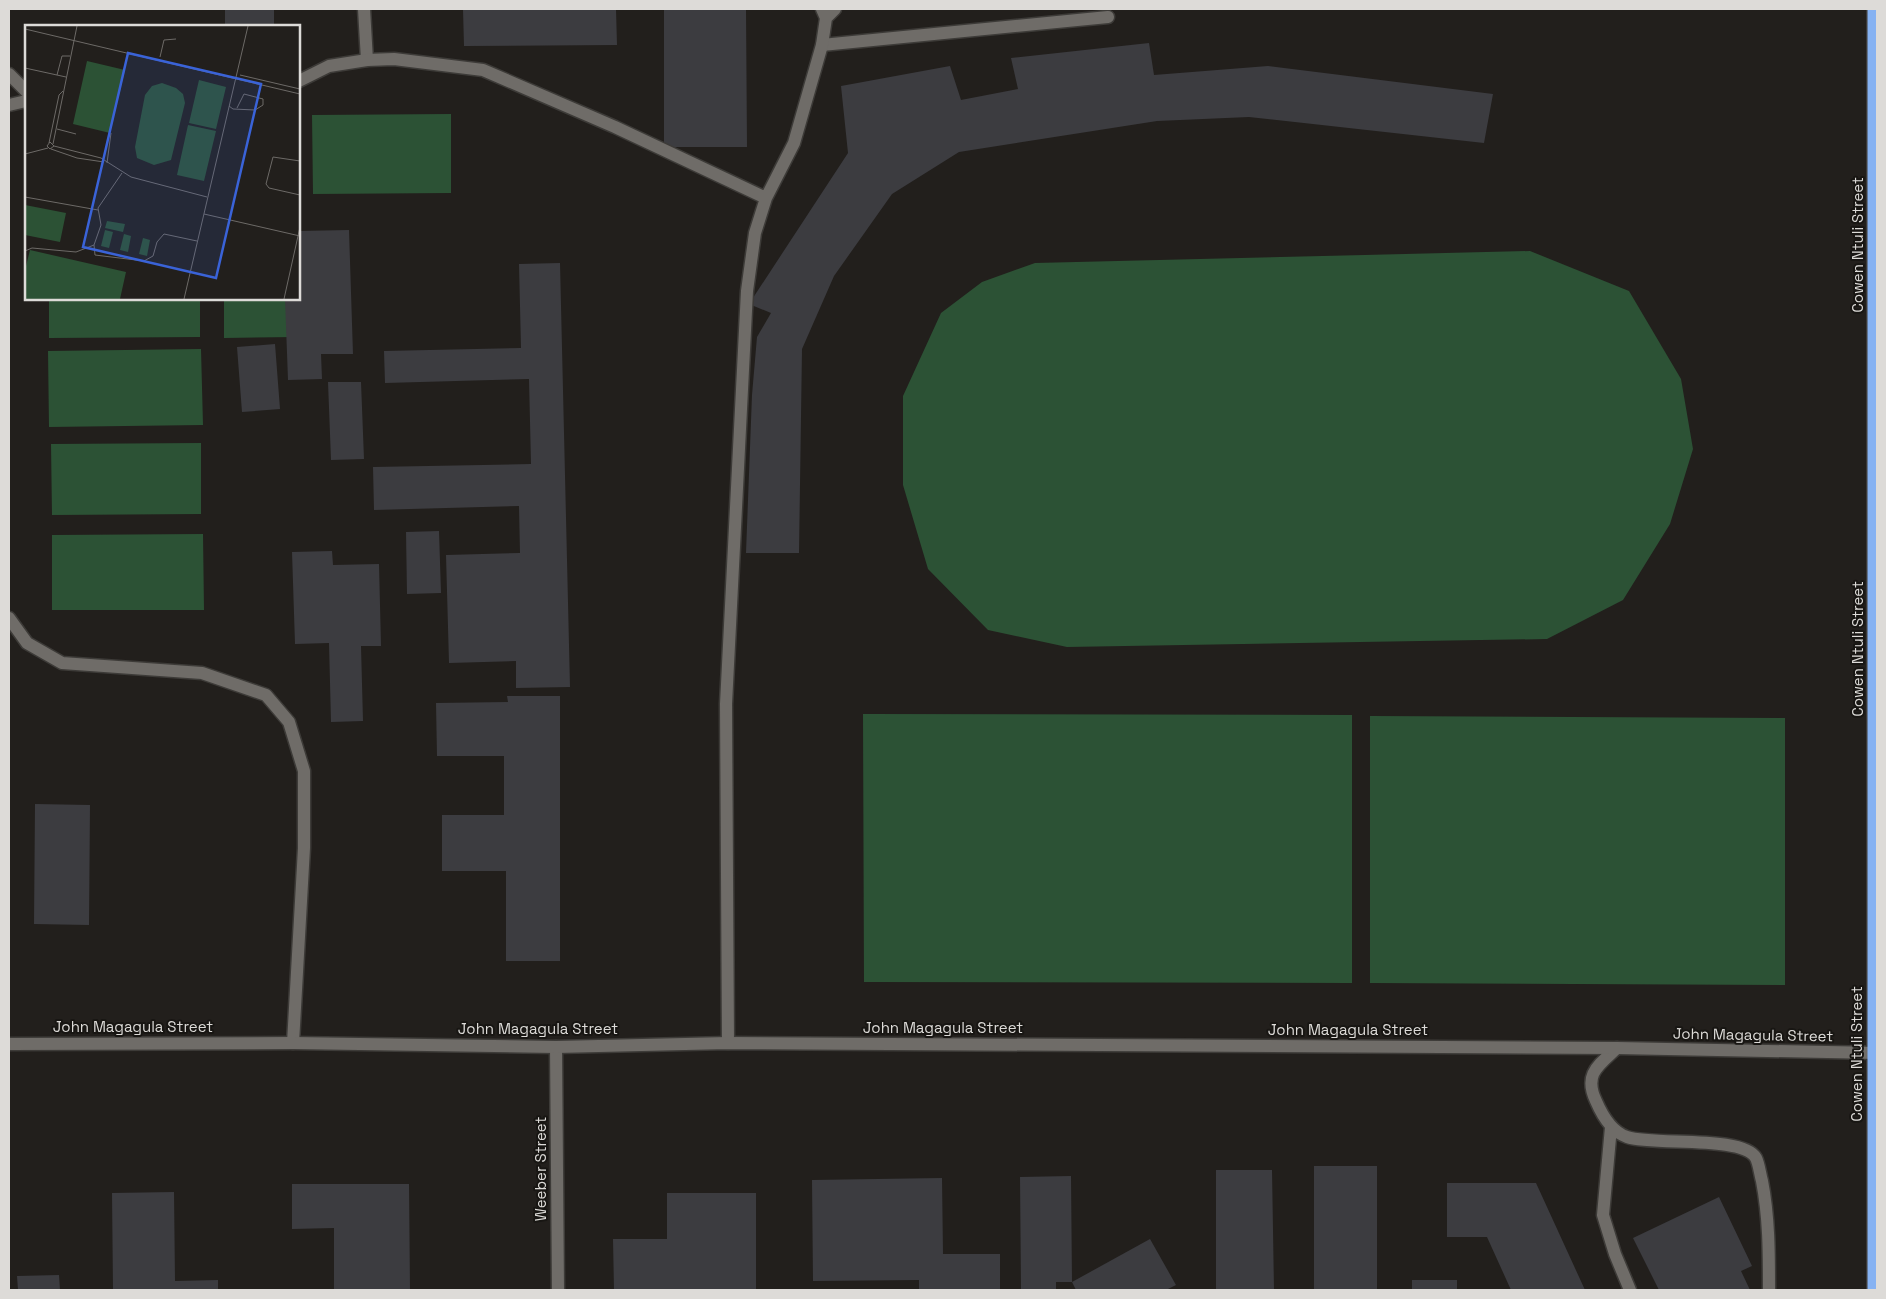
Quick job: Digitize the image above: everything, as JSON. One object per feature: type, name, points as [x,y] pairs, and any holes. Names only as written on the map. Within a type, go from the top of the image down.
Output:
[{"type":"highway","name":"Cowen Ntuli Street","points":[[1875,9],[1875,1290]]},
{"type":"street","points":[[364,9],[367,60]]},
{"type":"street","points":[[728,1043],[726,704],[747,291],[755,233],[766,198],[794,143],[822,45],[828,12]]},
{"type":"street","points":[[822,45],[1108,17]]},
{"type":"street","points":[[300,80],[329,66],[367,60],[394,59],[483,70],[614,127],[766,198]]},
{"type":"street","points":[[9,74],[25,90]]},
{"type":"street","points":[[9,105],[25,101]]},
{"type":"street","points":[[9,618],[27,643],[62,664],[202,674],[266,695],[289,722],[304,771],[304,848],[293,1043]]},
{"type":"street","name":"John Magagula Street","points":[[9,1044],[293,1043],[556,1047],[728,1043],[1617,1048],[1876,1053]]},
{"type":"street","name":"Weeber Street","points":[[556,1047],[558,1290]]},
{"type":"street","points":[[1617,1048],[1595,1068],[1592,1078],[1592,1094],[1611,1127],[1627,1137],[1733,1145],[1748,1151],[1756,1158],[1766,1206],[1770,1290]]},
{"type":"street","points":[[1611,1127],[1602,1215],[1630,1290]]},
{"type":"green space","points":[[451,114],[451,193],[313,194],[312,115]]},
{"type":"green space","points":[[1530,251],[1629,291],[1681,379],[1693,449],[1670,524],[1623,600],[1547,639],[1067,647],[988,630],[928,569],[903,485],[903,396],[941,313],[982,282],[1035,263]]},
{"type":"green space","points":[[49,300],[200,300],[200,337],[49,338]]},
{"type":"green space","points":[[224,300],[294,300],[295,337],[224,338]]},
{"type":"green space","points":[[201,349],[203,425],[49,427],[48,351]]},
{"type":"green space","points":[[201,443],[201,514],[52,515],[51,444]]},
{"type":"green space","points":[[203,534],[204,610],[52,610],[52,535]]},
{"type":"green space","points":[[863,714],[1352,715],[1352,983],[864,982]]},
{"type":"green space","points":[[1370,716],[1785,718],[1785,985],[1370,983]]},
{"type":"building","points":[[225,9],[274,9],[274,25],[225,25]]},
{"type":"building","points":[[463,9],[616,9],[617,45],[464,46]]},
{"type":"building","points":[[664,9],[746,9],[747,147],[664,147]]},
{"type":"building","points":[[1149,43],[1154,75],[1268,66],[1493,94],[1484,143],[1249,117],[1157,121],[959,152],[892,194],[834,276],[802,349],[799,553],[746,553],[752,395],[757,337],[771,313],[749,304],[848,153],[841,86],[950,66],[961,100],[1018,89],[1011,58]]},
{"type":"building","points":[[349,230],[353,354],[321,354],[322,379],[288,380],[285,300],[300,300],[300,231]]},
{"type":"building","points":[[560,263],[570,687],[516,688],[516,661],[449,663],[446,555],[520,553],[519,506],[374,510],[373,467],[531,464],[529,379],[385,383],[384,351],[521,348],[519,264]]},
{"type":"building","points":[[275,344],[280,409],[242,412],[237,347]]},
{"type":"building","points":[[328,382],[361,382],[364,459],[331,460]]},
{"type":"building","points":[[439,531],[441,593],[407,594],[406,532]]},
{"type":"building","points":[[332,551],[333,565],[379,564],[381,646],[361,646],[363,721],[331,722],[329,643],[295,644],[292,552]]},
{"type":"building","points":[[507,696],[560,696],[560,961],[506,961],[506,871],[442,871],[442,815],[504,815],[504,756],[437,756],[436,703],[508,702]]},
{"type":"building","points":[[35,804],[90,805],[89,925],[34,924]]},
{"type":"building","points":[[1314,1166],[1377,1166],[1377,1290],[1314,1290]]},
{"type":"building","points":[[1216,1170],[1272,1170],[1274,1290],[1216,1290]]},
{"type":"building","points":[[1071,1176],[1072,1282],[1056,1282],[1056,1290],[1021,1290],[1020,1177]]},
{"type":"building","points":[[942,1178],[943,1254],[1000,1254],[1000,1290],[919,1290],[919,1280],[813,1281],[812,1180]]},
{"type":"building","points":[[1447,1183],[1536,1183],[1585,1290],[1511,1290],[1487,1237],[1447,1237]]},
{"type":"building","points":[[292,1184],[409,1184],[410,1290],[334,1290],[334,1228],[292,1229]]},
{"type":"building","points":[[174,1192],[175,1281],[218,1280],[218,1290],[113,1290],[112,1193]]},
{"type":"building","points":[[667,1193],[756,1193],[756,1290],[614,1290],[613,1239],[667,1239]]},
{"type":"building","points":[[1719,1197],[1752,1266],[1741,1271],[1750,1290],[1659,1290],[1633,1238]]},
{"type":"building","points":[[1150,1239],[1176,1285],[1166,1290],[1076,1290],[1072,1282]]},
{"type":"building","points":[[59,1275],[60,1290],[18,1290],[17,1276]]},
{"type":"building","points":[[1412,1280],[1457,1280],[1457,1290],[1412,1290]]}]
